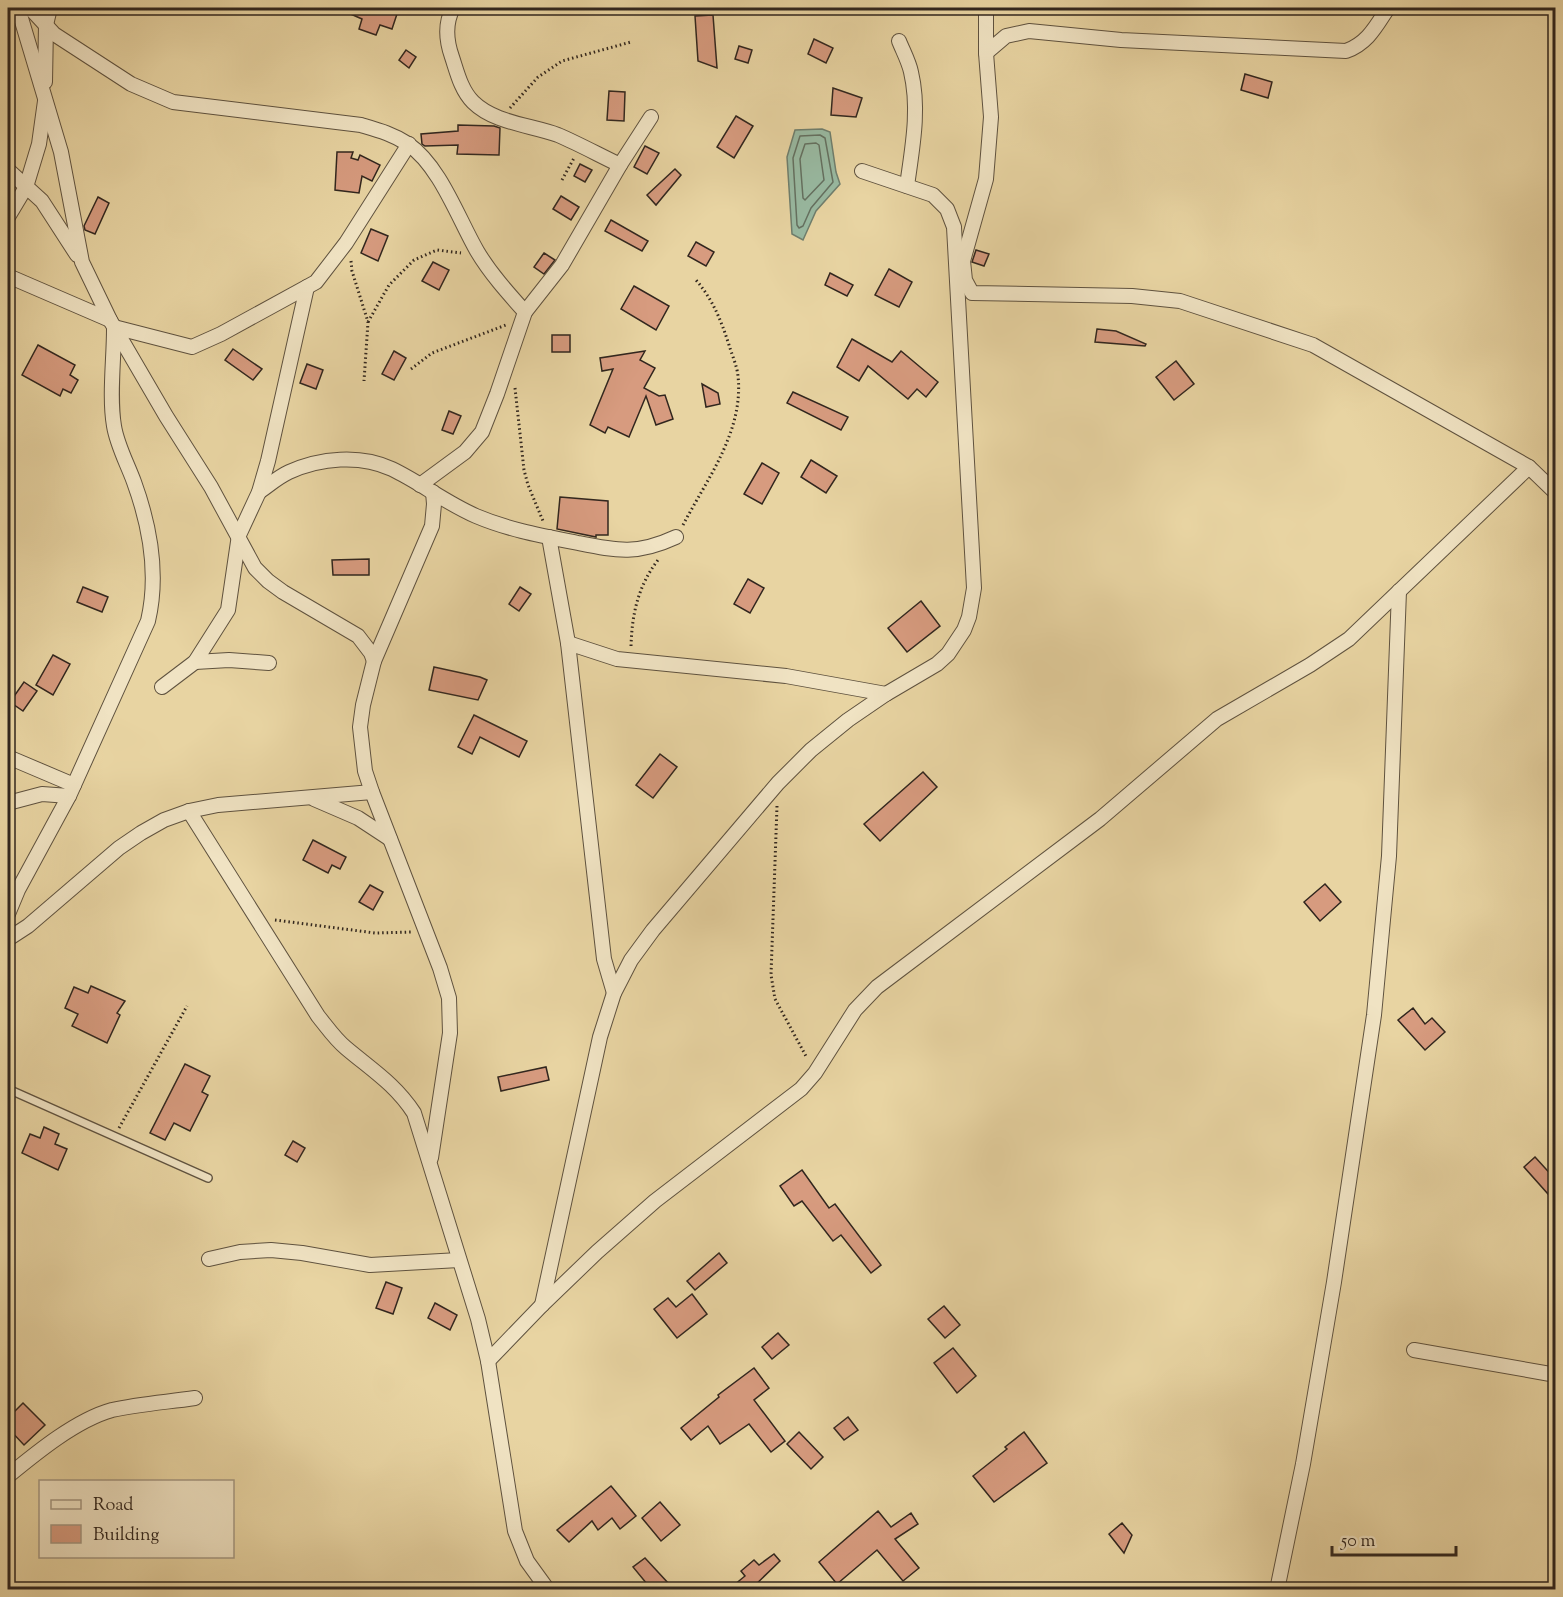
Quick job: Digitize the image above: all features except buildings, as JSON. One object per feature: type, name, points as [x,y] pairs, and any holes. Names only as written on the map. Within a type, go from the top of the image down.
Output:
[{"type":"street","points":[[18,8],[61,152],[82,262]]},
{"type":"street","points":[[30,8],[54,34],[131,84],[173,102],[361,125],[386,132],[409,144],[426,160],[438,178],[486,265],[523,316]]},
{"type":"street","points":[[8,217],[26,187],[39,144],[45,96],[46,25],[50,8]]},
{"type":"street","points":[[453,8],[447,31],[449,48],[460,83],[472,101],[481,109],[501,118],[538,128],[581,145],[620,165]]},
{"type":"street","points":[[961,283],[963,261],[986,178],[991,117],[986,53],[986,8]]},
{"type":"street","points":[[986,53],[1006,36],[1029,31],[1120,40],[1346,51],[1359,46],[1369,37],[1388,8]]},
{"type":"street","points":[[899,41],[911,71],[915,97],[915,120],[907,186]]},
{"type":"street","points":[[420,485],[465,452],[482,432],[523,316],[562,265],[620,165],[651,117]]},
{"type":"street","points":[[8,276],[112,324],[192,346],[221,334],[316,282],[349,238],[409,144]]},
{"type":"street","points":[[8,170],[42,201],[82,262],[112,324],[239,535],[255,568],[268,581],[358,636],[371,652],[374,661]]},
{"type":"street","points":[[542,1305],[600,1037],[614,993],[631,960],[778,783],[811,750],[848,720],[937,664],[948,654],[964,630],[973,603],[961,283],[954,227],[940,201],[933,195],[862,171]]},
{"type":"street","points":[[961,283],[972,293],[1132,296],[1180,301],[1313,345],[1529,467],[1556,493]]},
{"type":"street","points":[[162,687],[195,662],[228,610],[239,535],[259,492],[276,429],[307,287]]},
{"type":"street","points":[[8,914],[18,890],[71,790],[148,621],[154,588],[152,556],[140,502],[113,425],[112,324]]},
{"type":"street","points":[[259,492],[288,472],[321,461],[356,460],[390,468],[454,505],[496,524],[549,537],[615,550],[636,550],[657,546],[676,537]]},
{"type":"street","points":[[488,1360],[597,1252],[655,1201],[791,1098],[815,1073],[845,1024],[877,987],[1100,819],[1217,719],[1349,639],[1529,467]]},
{"type":"street","points":[[430,1163],[450,1033],[449,998],[441,968],[372,792],[363,760],[360,727],[374,661],[429,537],[434,516],[433,492]]},
{"type":"street","points":[[549,537],[568,643],[604,959],[614,993]]},
{"type":"street","points":[[1277,1590],[1304,1464],[1374,1015],[1389,856],[1399,591]]},
{"type":"street","points":[[568,643],[606,657],[786,676],[886,694]]},
{"type":"street","points":[[195,662],[229,660],[269,663]]},
{"type":"street","points":[[8,757],[71,790]]},
{"type":"street","points":[[8,803],[29,796],[71,790]]},
{"type":"street","points":[[8,939],[28,926],[126,843],[164,820],[189,811],[218,805],[372,792]]},
{"type":"street","points":[[310,797],[358,818],[390,839]]},
{"type":"street","points":[[189,811],[318,1016],[344,1046],[403,1096],[414,1113],[478,1319],[488,1360],[515,1531],[527,1561],[548,1590]]},
{"type":"street","points":[[208,1259],[240,1252],[271,1250],[370,1265],[459,1260]]},
{"type":"street","points":[[1414,1350],[1556,1375]]},
{"type":"street","points":[[8,1476],[40,1450],[75,1427],[111,1411],[195,1398]]},
{"type":"lane","points":[[8,1089],[208,1178]]},
{"type":"path","points":[[501,118],[549,68],[562,61],[631,42]]},
{"type":"path","points":[[562,180],[581,145]]},
{"type":"path","points":[[349,238],[352,271],[368,322],[364,381]]},
{"type":"path","points":[[368,322],[389,285],[414,260],[437,250],[462,253],[486,265]]},
{"type":"path","points":[[631,661],[632,620],[639,594],[650,570],[676,537],[730,437],[738,396],[738,375],[719,314],[709,296],[696,280]]},
{"type":"path","points":[[411,369],[432,353],[523,316]]},
{"type":"path","points":[[515,388],[528,484],[549,537]]},
{"type":"path","points":[[778,783],[771,975],[775,999],[815,1073]]},
{"type":"path","points":[[255,918],[375,933],[425,931]]},
{"type":"path","points":[[114,1137],[187,1006]]},
{"type":"water","points":[[822,129],[830,132],[840,184],[816,211],[803,240],[792,234],[787,157],[795,130]]}]
